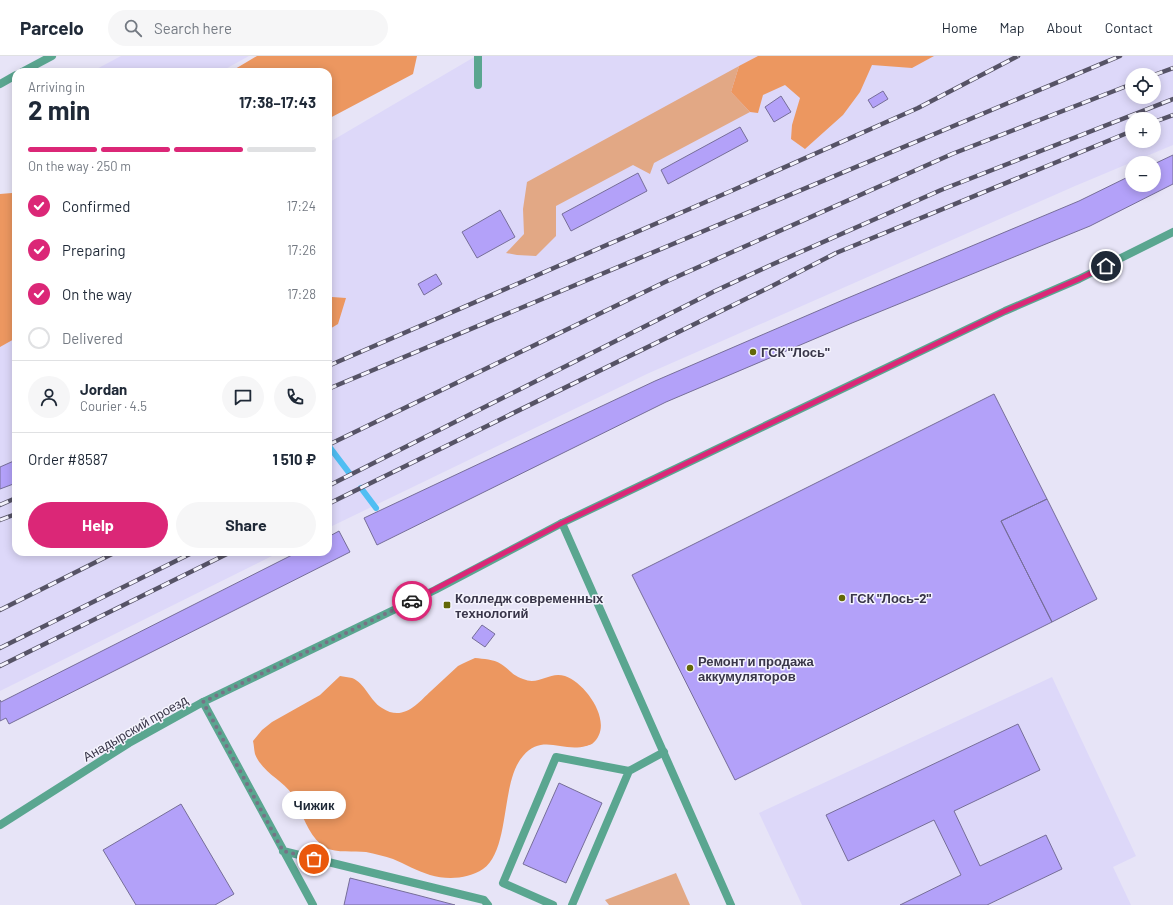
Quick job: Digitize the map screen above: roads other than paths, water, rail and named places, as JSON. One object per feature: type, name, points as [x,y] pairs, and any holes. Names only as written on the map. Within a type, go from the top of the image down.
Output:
[{"type":"street","points":[[30,68],[52,56]]},
{"type":"street","points":[[478,56],[478,85]]},
{"type":"street","points":[[0,84],[12,77]]},
{"type":"street","name":"Анадырский проезд","points":[[0,825],[129,743],[203,702],[434,590],[562,523],[1005,311],[1079,279],[1173,232]]},
{"type":"street","points":[[562,523],[731,905]]},
{"type":"street","points":[[203,702],[313,905]]},
{"type":"street","points":[[572,905],[629,771],[664,752]]},
{"type":"street","points":[[553,905],[503,883],[556,757],[629,771]]},
{"type":"street","points":[[283,851],[484,900],[488,905]]},
{"type":"waterway","points":[[332,450],[350,474]]},
{"type":"waterway","points":[[361,488],[376,508]]},
{"type":"railway","points":[[332,364],[918,108],[1018,56]]},
{"type":"railway","points":[[332,387],[1120,56]]},
{"type":"railway","points":[[1161,72],[1173,68]]},
{"type":"railway","points":[[332,443],[665,282],[952,154],[1125,87]]},
{"type":"railway","points":[[332,484],[715,291],[771,265],[941,190],[1173,99]]},
{"type":"railway","points":[[1161,119],[1173,115]]},
{"type":"railway","points":[[332,502],[772,286],[836,253],[1125,134]]},
{"type":"railway","points":[[0,505],[12,500]]},
{"type":"railway","points":[[0,520],[12,516]]},
{"type":"railway","points":[[0,610],[108,556]]},
{"type":"railway","points":[[0,648],[186,556]]},
{"type":"railway","points":[[0,666],[223,556]]},
{"type":"place","name":"ГСК \"Лось\"","points":[[753,352]]},
{"type":"place","name":"ГСК \"Лось-2\"","points":[[842,598]]},
{"type":"place","name":"Колледж современных технологий","points":[[447,605]]},
{"type":"place","name":"Ремонт и продажа аккумуляторов","points":[[690,668]]},
{"type":"place","name":"Чижик","points":[[314,859]]}]
